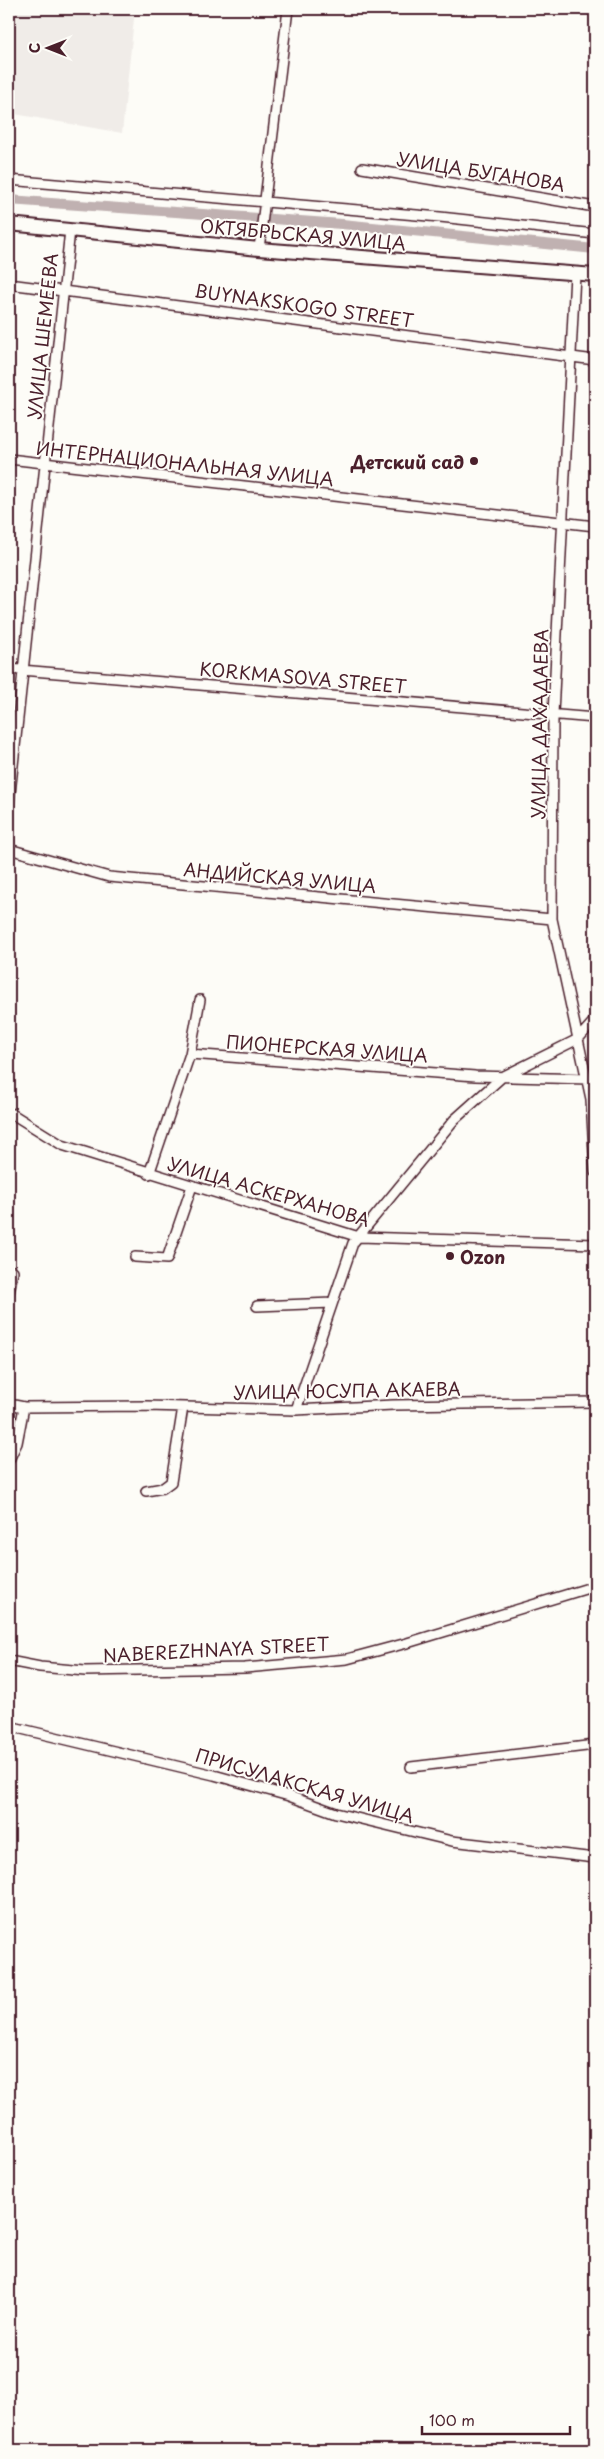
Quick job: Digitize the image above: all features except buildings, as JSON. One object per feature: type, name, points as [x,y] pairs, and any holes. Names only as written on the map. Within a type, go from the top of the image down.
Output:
[{"type":"street","points":[[259,249],[263,202],[288,9]]},
{"type":"street","name":"УЛИЦА БУГАНОВА","points":[[362,168],[595,207]]},
{"type":"street","points":[[9,180],[440,217],[595,234]]},
{"type":"street","name":"ОКТЯБРЬСКАЯ УЛИЦА","points":[[9,224],[259,249],[595,275]]},
{"type":"street","name":"УЛИЦА ШЕМЕЕВА","points":[[9,803],[70,230]]},
{"type":"street","name":"УЛИЦА ДАХАДАЕВА","points":[[575,274],[554,714],[552,919],[593,1099],[595,1172]]},
{"type":"street","name":"BUYNAKSKOGO STREET","points":[[9,284],[595,360]]},
{"type":"street","name":"ИНТЕРНАЦИОНАЛЬНАЯ УЛИЦА","points":[[9,459],[595,526]]},
{"type":"street","name":"KORKMASOVA STREET","points":[[9,668],[595,718]]},
{"type":"street","name":"АНДИЙСКАЯ УЛИЦА","points":[[9,849],[109,877],[552,919]]},
{"type":"street","points":[[149,1174],[190,1054],[200,1000]]},
{"type":"street","points":[[296,1410],[353,1243],[454,1120],[502,1077],[578,1039],[595,1020]]},
{"type":"street","name":"ПИОНЕРСКАЯ УЛИЦА","points":[[190,1054],[502,1077],[588,1079]]},
{"type":"street","name":"УЛИЦА АСКЕРХАНОВА","points":[[9,1112],[62,1145],[149,1174],[359,1237],[595,1244]]},
{"type":"street","points":[[135,1257],[167,1259],[192,1186]]},
{"type":"street","points":[[9,1292],[12,1271]]},
{"type":"street","points":[[257,1306],[332,1303]]},
{"type":"street","name":"УЛИЦА ЮСУПА АКАЕВА","points":[[9,1404],[24,1407],[183,1407],[296,1410],[393,1405],[595,1402]]},
{"type":"street","points":[[9,1460],[17,1443],[24,1407]]},
{"type":"street","points":[[146,1491],[163,1488],[171,1482],[183,1407]]},
{"type":"street","name":"NABEREZHNAYA STREET","points":[[9,1661],[40,1667],[86,1671],[245,1668],[347,1659],[407,1643],[595,1586]]},
{"type":"street","name":"ПРИСУЛАКСКАЯ УЛИЦА","points":[[9,1726],[214,1775],[289,1796],[336,1813],[452,1841],[595,1858]]},
{"type":"street","points":[[411,1767],[595,1745]]},
{"type":"shaded area","points":[[9,9],[135,9],[122,133],[9,113]]},
{"type":"waterway","points":[[9,200],[342,224],[595,249]]},
{"type":"place","name":"Детский сад","points":[[474,461]]},
{"type":"place","name":"Ozon","points":[[450,1256]]}]
